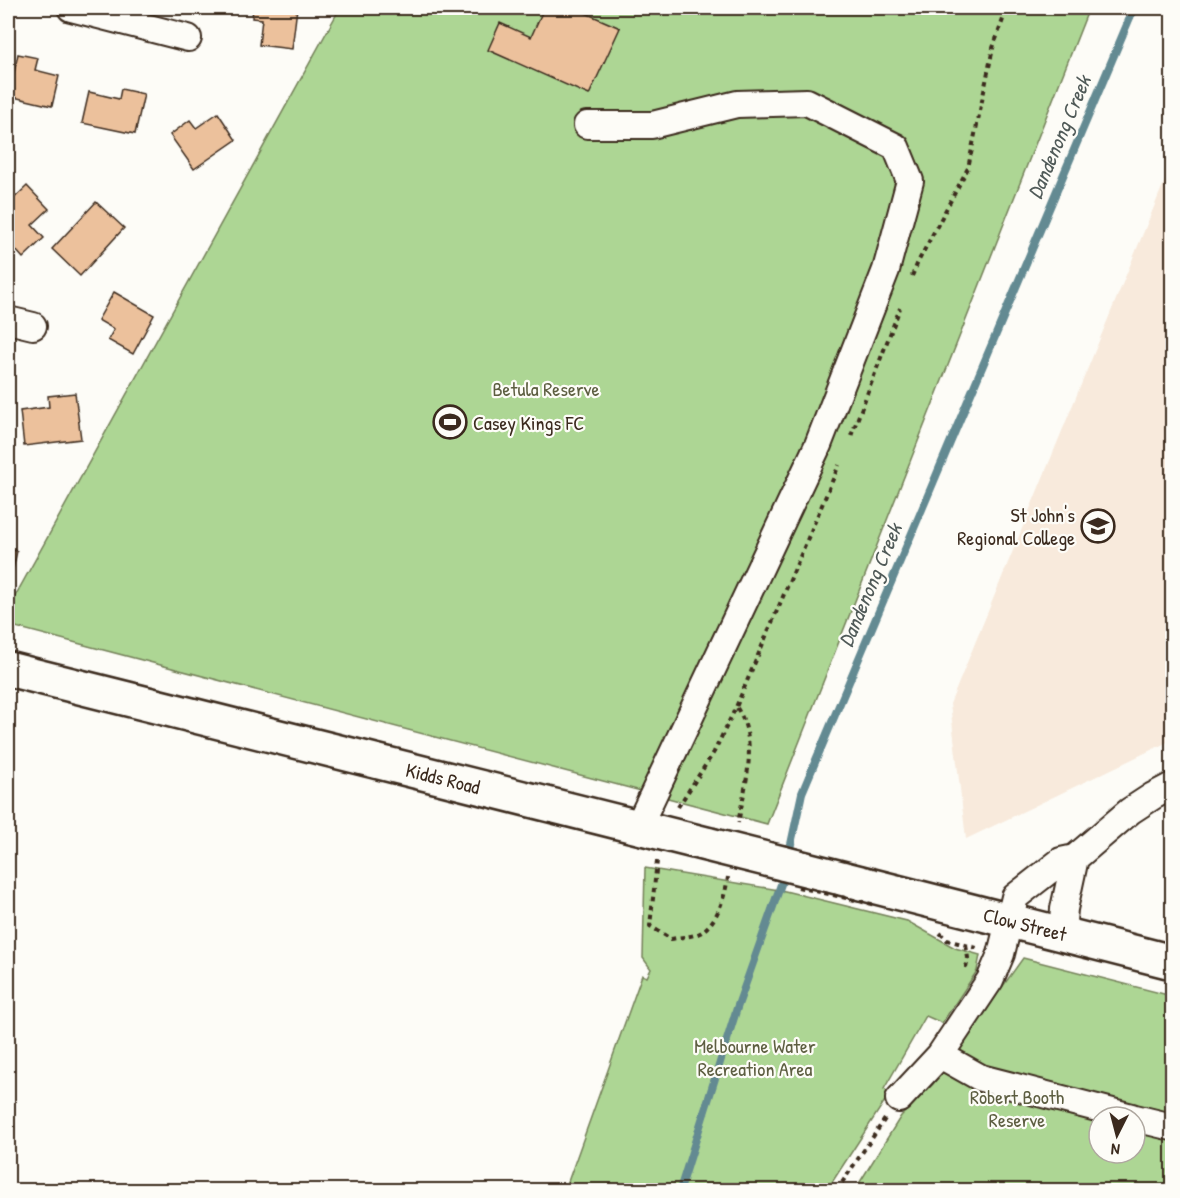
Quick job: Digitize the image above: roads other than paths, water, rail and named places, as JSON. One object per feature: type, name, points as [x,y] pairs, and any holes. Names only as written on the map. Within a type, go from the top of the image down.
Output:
[{"type":"main road","name":"Kidds Road","points":[[8,669],[878,887]]},
{"type":"main road","name":"Clow Street","points":[[878,887],[1173,962]]},
{"type":"street","points":[[71,8],[188,38]]},
{"type":"street","points":[[587,125],[652,125],[737,104],[807,102],[896,147],[910,181],[886,270],[818,445],[653,831]]},
{"type":"street","points":[[8,320],[33,326]]},
{"type":"street","points":[[899,1099],[940,1055],[990,980],[1001,954],[1015,897],[1061,861],[1075,858],[1130,812],[1173,786]]},
{"type":"street","points":[[1062,933],[1064,909],[1075,858]]},
{"type":"street","points":[[940,1055],[981,1078],[1087,1105]]},
{"type":"street","points":[[1147,1120],[1173,1127]]},
{"type":"waterway","name":"Dandenong Creek","points":[[788,858],[802,793],[1134,8]]},
{"type":"waterway","name":"Dandenong Creek","points":[[680,1190],[737,1008],[785,873]]},
{"type":"place","name":"Casey Kings FC","points":[[450,422]]},
{"type":"place","name":"St John's Regional College","points":[[1098,526]]},
{"type":"park label","name":"Betula Reserve","points":[[546,388]]},
{"type":"park label","name":"Melbourne Water Recreation Area","points":[[755,1056]]},
{"type":"park label","name":"Robert Booth Reserve","points":[[1017,1108]]}]
